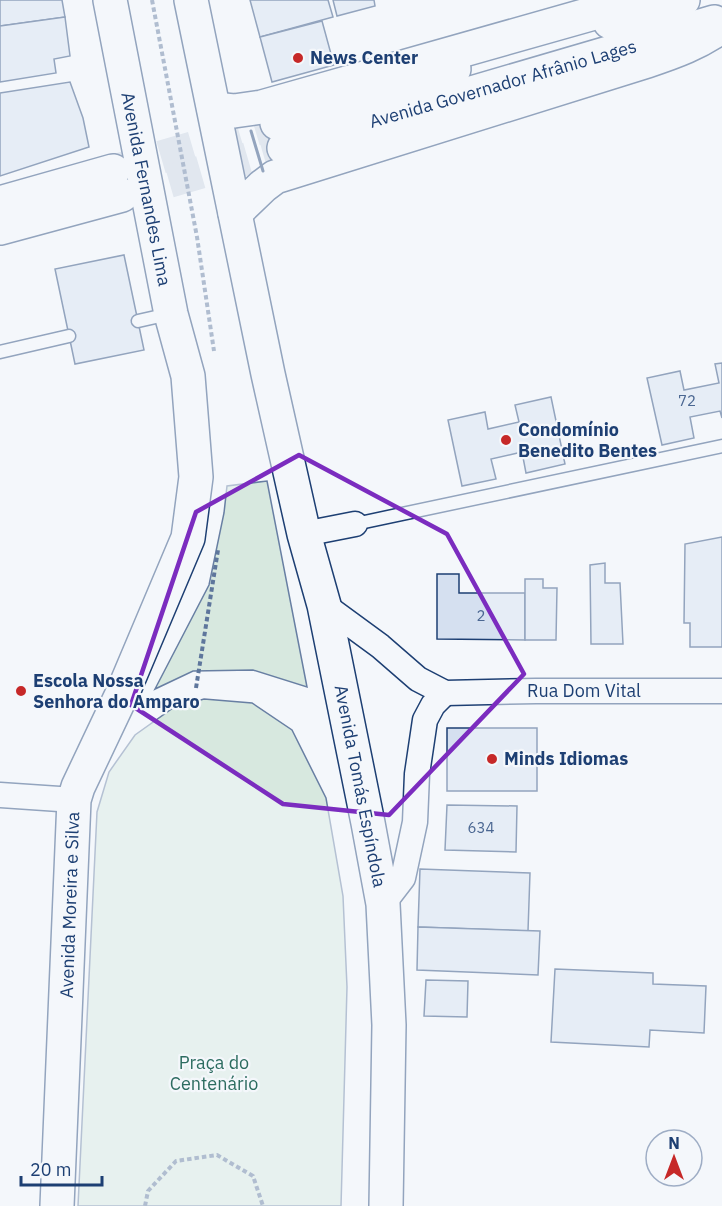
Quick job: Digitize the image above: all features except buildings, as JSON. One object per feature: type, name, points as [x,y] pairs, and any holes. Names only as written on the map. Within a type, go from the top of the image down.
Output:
[{"type":"main road","name":"Avenida Fernandes Lima","points":[[110,0],[171,314],[188,376]]},
{"type":"main road","points":[[191,0],[235,213]]},
{"type":"main road","points":[[214,109],[234,111],[262,106],[640,0]]},
{"type":"main road","name":"Avenida Governador Afrânio Lages","points":[[683,0],[280,135],[722,20]]},
{"type":"main road","points":[[235,213],[275,177],[647,61],[706,38],[722,26]]},
{"type":"main road","points":[[0,203],[117,183],[0,228]]},
{"type":"main road","name":"Avenida Tomás Espíndola","points":[[235,213],[304,534],[324,605],[383,904],[389,1025],[386,1206]]},
{"type":"main road","name":"Avenida Moreira e Silva","points":[[57,1206],[74,800],[123,692],[188,538],[196,477],[188,376]]},
{"type":"street","points":[[304,534],[355,524]]},
{"type":"street","name":"Rua Dom Vital","points":[[324,605],[380,646],[418,679],[445,693],[722,691]]},
{"type":"street","points":[[383,904],[403,878],[415,822],[421,740],[429,712],[445,693]]},
{"type":"street","points":[[0,795],[74,800]]},
{"type":"lane","points":[[138,321],[171,314]]},
{"type":"lane","points":[[0,352],[69,336]]},
{"type":"lane","points":[[355,524],[722,446]]},
{"type":"path","points":[[145,1206],[148,1191],[176,1161],[217,1155],[253,1176],[263,1206]]},
{"type":"highlighted area","points":[[299,455],[447,534],[524,674],[389,815],[283,804],[131,705],[196,512]]},
{"type":"green space","points":[[267,481],[307,687],[253,670],[193,671],[155,689],[209,585],[224,513],[227,486]]},
{"type":"green space","name":"Praça do Centenário","points":[[204,699],[252,703],[292,730],[326,798],[343,896],[347,987],[341,1206],[78,1206],[97,812],[109,772],[135,735],[173,708]]},
{"type":"tunnel","points":[[114,171],[277,123]]},
{"type":"tunnel","points":[[122,195],[284,148]]},
{"type":"wall","points":[[251,131],[263,171]]},
{"type":"place","name":"News Center","points":[[298,58]]},
{"type":"place","name":"Condomínio Benedito Bentes","points":[[506,440]]},
{"type":"place","name":"Escola Nossa Senhora do Amparo","points":[[21,691]]},
{"type":"place","name":"Minds Idiomas","points":[[492,759]]}]
